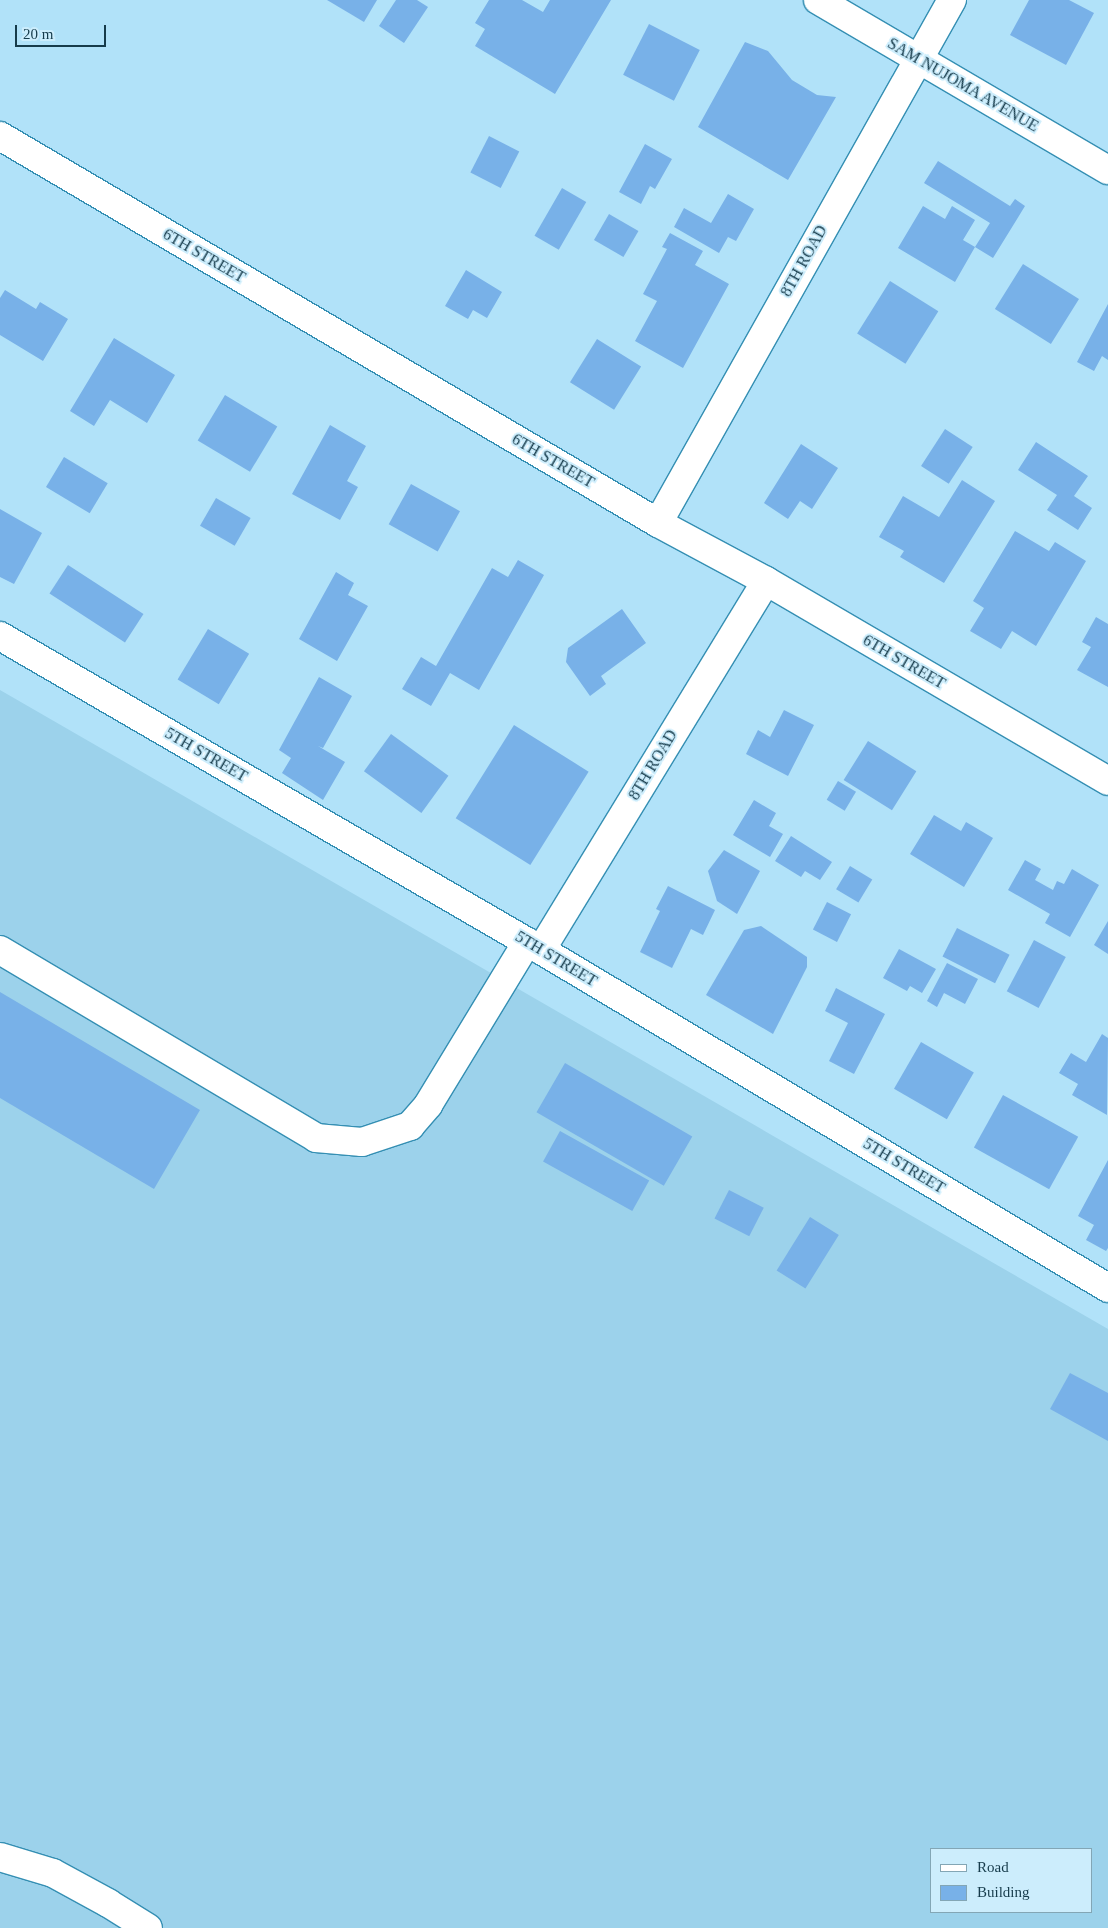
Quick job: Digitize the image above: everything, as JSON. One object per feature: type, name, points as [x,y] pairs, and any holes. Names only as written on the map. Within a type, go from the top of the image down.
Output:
[{"type":"street","name":"SAM NUJOMA AVENUE","points":[[818,0],[1108,170]]},
{"type":"street","name":"8TH ROAD","points":[[658,523],[917,59],[952,0]]},
{"type":"street","name":"6TH STREET","points":[[0,136],[658,523],[766,581],[1108,781]]},
{"type":"street","name":"8TH ROAD","points":[[0,950],[316,1138],[362,1142],[410,1126],[428,1106],[534,946],[766,581]]},
{"type":"street","name":"5TH STREET","points":[[0,636],[534,946],[1108,1288]]},
{"type":"street","points":[[0,1857],[53,1874],[108,1903],[148,1928]]},
{"type":"shaded area","points":[[0,690],[1108,1329],[1108,1928],[0,1928]]},
{"type":"building","points":[[327,0],[377,0],[364,22]]},
{"type":"building","points":[[396,0],[417,0],[428,7],[404,43],[379,26]]},
{"type":"building","points":[[489,0],[522,0],[543,12],[550,0],[611,0],[555,94],[475,46],[485,29],[475,23]]},
{"type":"building","points":[[1029,0],[1069,0],[1094,13],[1066,65],[1010,35]]},
{"type":"building","points":[[649,24],[700,50],[674,101],[623,75]]},
{"type":"building","points":[[745,42],[768,51],[792,80],[817,95],[836,97],[788,180],[698,127]]},
{"type":"building","points":[[489,136],[519,151],[501,188],[470,173]]},
{"type":"building","points":[[645,144],[672,159],[655,189],[650,186],[641,204],[619,192]]},
{"type":"building","points":[[938,161],[1010,206],[1015,199],[1025,206],[993,258],[975,247],[990,223],[924,183]]},
{"type":"building","points":[[562,188],[586,202],[559,250],[534,236]]},
{"type":"building","points":[[728,194],[754,209],[736,241],[728,237],[719,253],[674,227],[684,208],[711,223]]},
{"type":"building","points":[[923,206],[945,219],[952,206],[975,220],[963,240],[975,247],[955,282],[898,248]]},
{"type":"building","points":[[609,214],[638,231],[623,257],[594,240]]},
{"type":"building","points":[[670,233],[703,251],[695,265],[729,284],[683,368],[635,341],[657,301],[643,294],[667,249],[662,247]]},
{"type":"building","points":[[1023,264],[1079,299],[1051,344],[995,309]]},
{"type":"building","points":[[466,270],[502,292],[487,318],[473,310],[468,319],[445,306]]},
{"type":"building","points":[[890,281],[938,311],[905,364],[857,334]]},
{"type":"building","points":[[5,290],[36,309],[40,302],[68,319],[43,361],[0,335],[0,298]]},
{"type":"building","points":[[1108,304],[1108,360],[1102,356],[1094,371],[1077,362]]},
{"type":"building","points":[[114,338],[175,375],[147,423],[110,400],[94,426],[70,411]]},
{"type":"building","points":[[597,339],[641,367],[614,410],[570,382]]},
{"type":"building","points":[[225,395],[277,426],[250,472],[198,440]]},
{"type":"building","points":[[330,425],[366,446],[347,481],[358,487],[340,520],[292,494]]},
{"type":"building","points":[[945,429],[973,447],[949,484],[921,466]]},
{"type":"building","points":[[1036,442],[1088,476],[1074,496],[1092,508],[1078,530],[1047,510],[1057,495],[1018,470]]},
{"type":"building","points":[[801,444],[838,468],[812,509],[800,501],[788,519],[764,503]]},
{"type":"building","points":[[64,457],[108,483],[90,513],[46,487]]},
{"type":"building","points":[[962,480],[995,501],[944,583],[900,557],[904,551],[879,537],[903,496],[939,517]]},
{"type":"building","points":[[411,484],[460,511],[438,551],[389,524]]},
{"type":"building","points":[[216,498],[251,518],[235,546],[200,526]]},
{"type":"building","points":[[0,509],[42,533],[14,584],[0,577]]},
{"type":"building","points":[[1015,531],[1049,551],[1055,542],[1086,561],[1036,646],[1012,631],[1001,649],[970,631],[984,608],[973,601]]},
{"type":"building","points":[[518,560],[544,575],[479,690],[450,673],[431,706],[402,689],[421,657],[436,666],[492,568],[508,577]]},
{"type":"building","points":[[68,565],[143,614],[125,643],[49,594]]},
{"type":"building","points":[[336,572],[354,583],[348,595],[368,606],[337,661],[299,639]]},
{"type":"building","points":[[622,609],[646,643],[601,676],[606,684],[590,696],[566,662],[568,648]]},
{"type":"building","points":[[1096,617],[1108,624],[1108,687],[1077,670],[1091,647],[1082,642]]},
{"type":"building","points":[[208,629],[249,654],[219,704],[178,680]]},
{"type":"building","points":[[319,677],[352,696],[323,748],[318,746],[345,762],[323,800],[282,773],[291,758],[279,750]]},
{"type":"building","points":[[784,710],[814,725],[788,776],[746,754],[758,730],[770,737]]},
{"type":"building","points":[[514,725],[589,772],[530,865],[456,818]]},
{"type":"building","points":[[391,734],[448,776],[421,813],[364,771]]},
{"type":"building","points":[[868,741],[916,771],[892,810],[844,780]]},
{"type":"building","points":[[838,781],[856,792],[845,811],[827,800]]},
{"type":"building","points":[[754,800],[776,813],[769,826],[783,834],[770,857],[733,835]]},
{"type":"building","points":[[934,815],[961,831],[966,822],[993,838],[964,887],[910,854]]},
{"type":"building","points":[[791,836],[832,862],[820,880],[805,871],[801,877],[775,861]]},
{"type":"building","points":[[724,850],[760,871],[737,914],[717,901],[708,871]]},
{"type":"building","points":[[1025,860],[1041,869],[1035,880],[1053,890],[1057,881],[1064,884],[1072,869],[1099,885],[1070,937],[1045,923],[1050,914],[1008,890]]},
{"type":"building","points":[[850,866],[872,879],[858,903],[836,889]]},
{"type":"building","points":[[668,886],[715,910],[703,935],[691,929],[672,968],[640,952],[660,911],[656,909]]},
{"type":"building","points":[[827,902],[851,914],[837,942],[813,930]]},
{"type":"building","points":[[1108,921],[1108,954],[1094,945]]},
{"type":"building","points":[[761,926],[807,957],[807,967],[773,1034],[706,995],[744,930]]},
{"type":"building","points":[[957,928],[1010,955],[995,983],[942,957]]},
{"type":"building","points":[[1034,940],[1066,957],[1039,1008],[1007,991]]},
{"type":"building","points":[[899,949],[936,969],[922,993],[910,986],[907,991],[883,978]]},
{"type":"building","points":[[947,963],[978,979],[965,1004],[944,993],[937,1007],[927,1001]]},
{"type":"building","points":[[836,988],[885,1014],[854,1074],[829,1061],[848,1023],[825,1011]]},
{"type":"building","points":[[0,992],[200,1110],[154,1189],[0,1098]]},
{"type":"building","points":[[1102,1034],[1108,1038],[1107,1115],[1072,1095],[1078,1084],[1059,1073],[1071,1053],[1086,1062]]},
{"type":"building","points":[[921,1042],[974,1072],[947,1119],[894,1089]]},
{"type":"building","points":[[565,1063],[692,1136],[664,1186],[536,1112]]},
{"type":"building","points":[[1003,1095],[1078,1137],[1049,1189],[974,1147]]},
{"type":"building","points":[[560,1131],[649,1180],[632,1211],[543,1162]]},
{"type":"building","points":[[1108,1160],[1108,1248],[1106,1251],[1086,1240],[1094,1225],[1078,1216]]},
{"type":"building","points":[[729,1190],[764,1208],[749,1236],[714,1219]]},
{"type":"building","points":[[810,1217],[839,1235],[805,1288],[777,1270]]},
{"type":"building","points":[[1070,1373],[1108,1393],[1108,1441],[1050,1409]]}]
